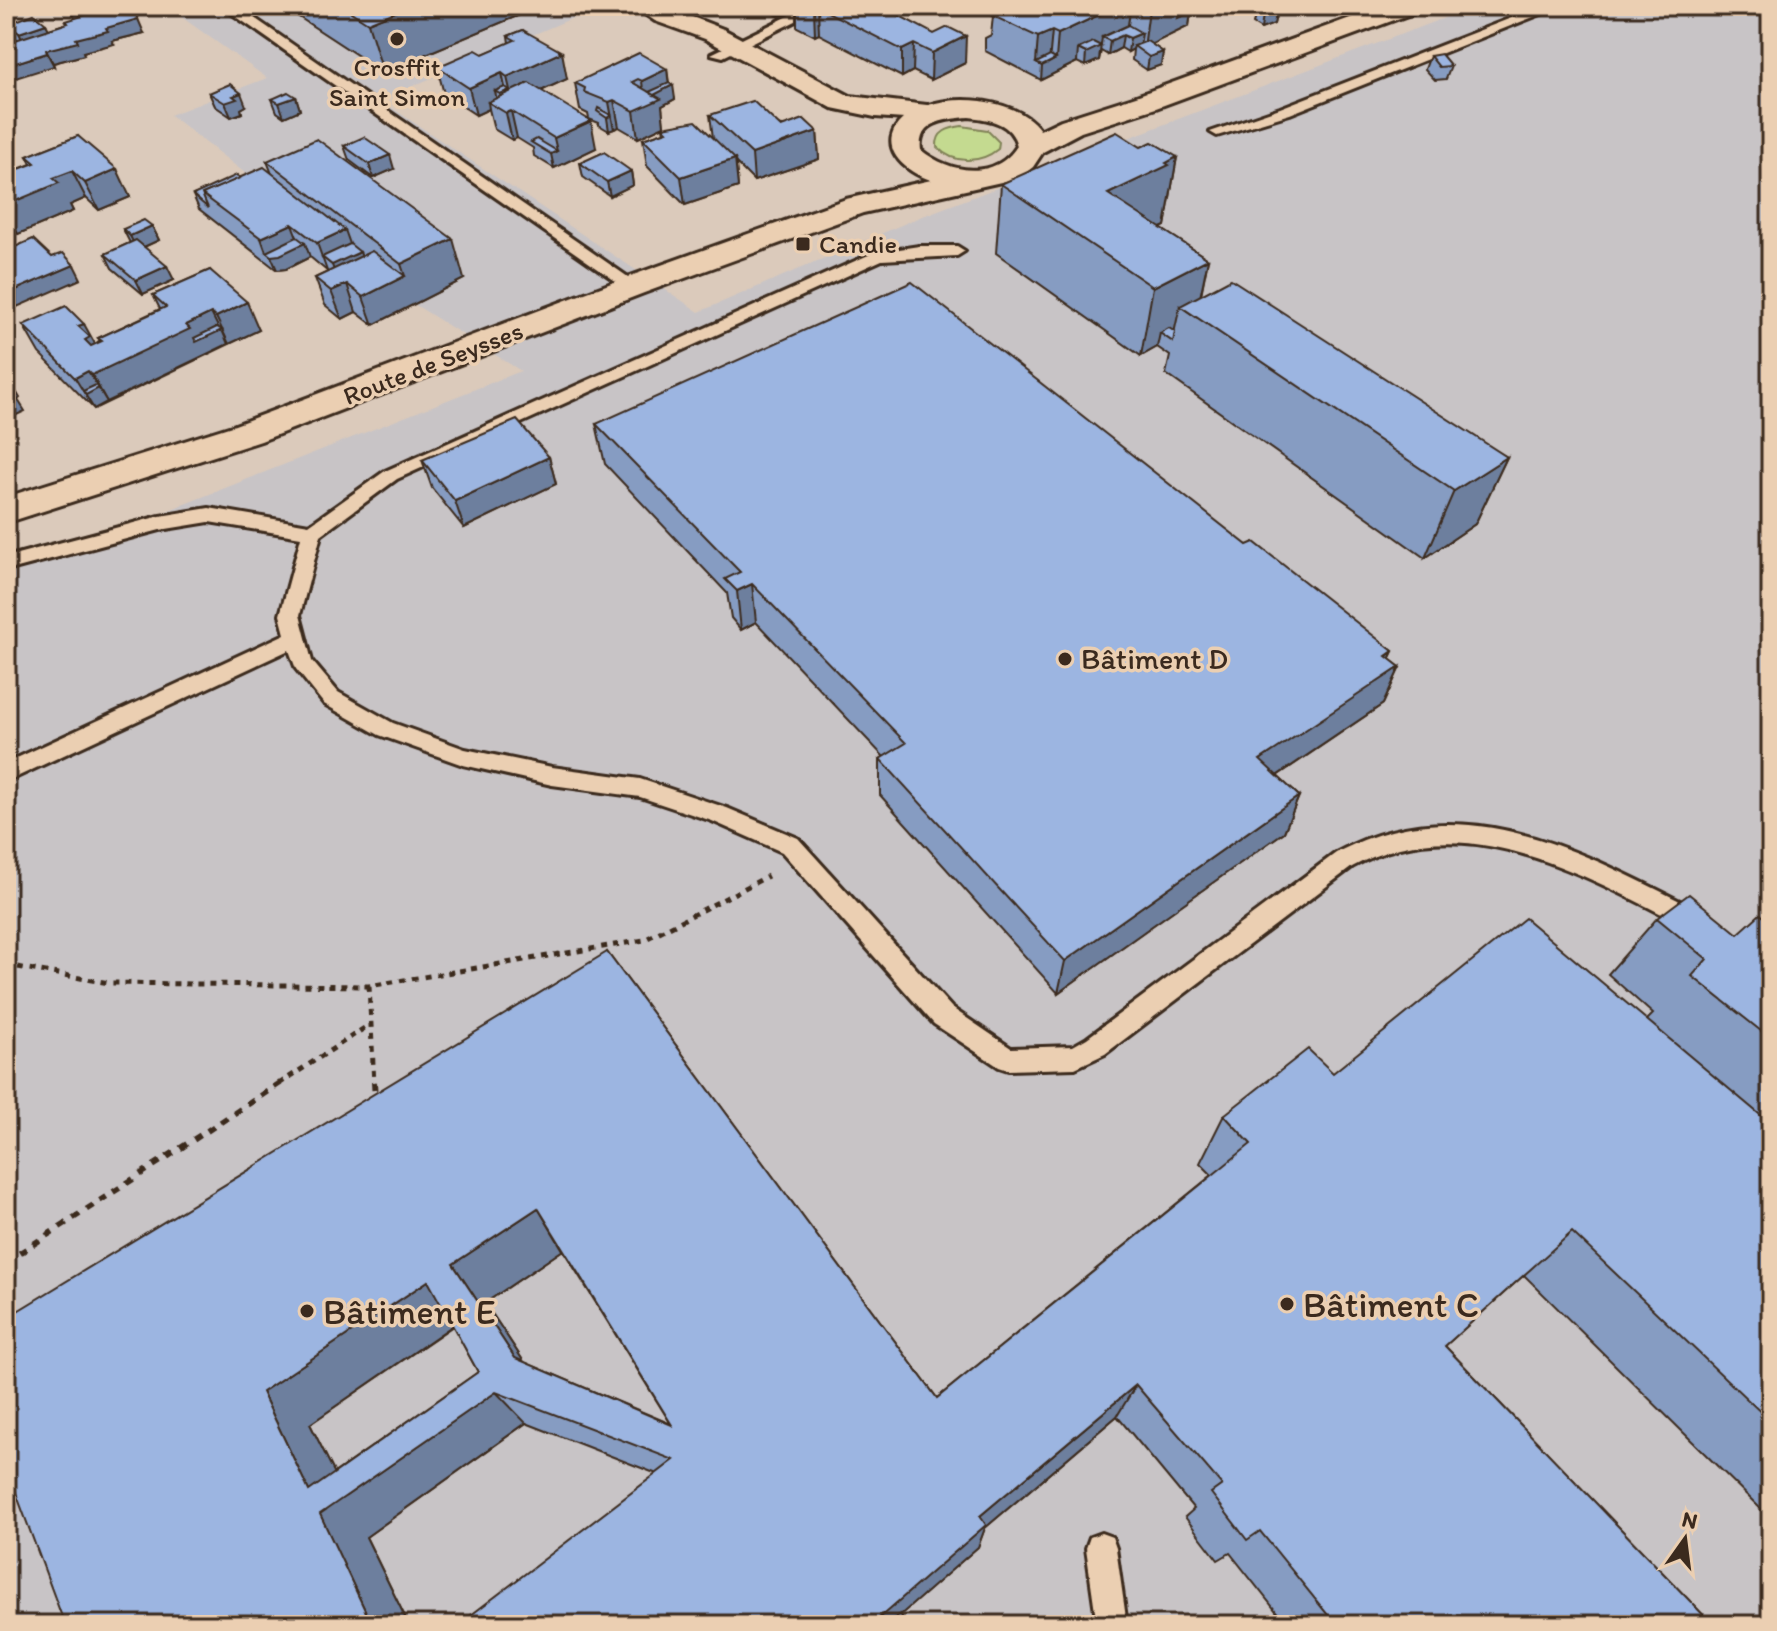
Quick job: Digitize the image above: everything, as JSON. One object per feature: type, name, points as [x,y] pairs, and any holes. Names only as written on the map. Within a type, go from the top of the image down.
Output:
[{"type":"main road","points":[[1004,115],[1025,129],[1032,146],[1071,126],[1146,102],[1407,6]]},
{"type":"main road","points":[[934,113],[969,108],[1004,115],[1061,116],[1146,102]]},
{"type":"main road","name":"Route de Seysses","points":[[857,205],[896,174],[911,126],[934,113]]},
{"type":"main road","name":"Route de Seysses","points":[[6,510],[248,433],[633,286],[857,205],[991,176],[1020,165],[1032,146]]},
{"type":"main road","points":[[905,149],[925,168],[939,174],[972,178]]},
{"type":"street","points":[[655,11],[697,44],[727,50],[842,102],[875,109],[934,113]]},
{"type":"street","points":[[727,50],[816,107],[881,129],[905,149]]},
{"type":"lane","points":[[228,6],[633,286]]},
{"type":"lane","points":[[727,50],[819,6]]},
{"type":"lane","points":[[1217,132],[1285,111],[1554,6]]},
{"type":"lane","points":[[957,251],[919,251],[879,256],[391,475],[312,532],[290,615],[303,664],[331,698],[386,729],[463,757],[552,776],[640,788],[719,814],[790,845],[943,1016],[1008,1059],[1075,1057],[1096,1046],[1344,860],[1378,842],[1418,833],[1473,833],[1539,848],[1718,930]]},
{"type":"lane","points":[[6,564],[160,523],[209,515],[312,532]]},
{"type":"lane","points":[[6,773],[296,638]]},
{"type":"lane","points":[[1101,1548],[1112,1625]]},
{"type":"path","points":[[6,965],[109,983],[369,986],[644,940],[774,873],[790,845]]},
{"type":"path","points":[[369,986],[369,1025],[377,1115]]},
{"type":"path","points":[[6,1262],[369,1025]]},
{"type":"shaded area","points":[[166,6],[580,6],[589,11],[380,100],[699,312],[920,217],[1476,6],[1771,6],[1771,1625],[6,1625],[6,559],[96,539],[521,371],[414,304],[170,115],[267,78]]},
{"type":"green space","points":[[962,126],[987,130],[999,142],[998,149],[983,157],[967,160],[943,153],[937,147],[941,134]]},
{"type":"building","points":[[71,6],[96,6],[79,12]]},
{"type":"building","points":[[114,6],[130,6],[138,19],[6,66],[6,43]]},
{"type":"building","points":[[342,6],[410,6],[368,23]]},
{"type":"building","points":[[808,6],[881,6],[934,34],[948,27],[966,36],[932,53],[914,44],[902,50],[818,7]]},
{"type":"building","points":[[1001,6],[1118,6],[1058,34],[1052,31],[1038,37],[993,16],[1006,9]]},
{"type":"building","points":[[1270,6],[1277,11],[1263,15],[1256,11]]},
{"type":"building","points":[[1180,11],[1191,12],[1178,18]]},
{"type":"building","points":[[34,14],[46,24],[19,33],[8,24]]},
{"type":"building","points":[[1128,25],[1142,33],[1130,38],[1123,35],[1110,41],[1102,37]]},
{"type":"building","points":[[523,30],[562,52],[507,77],[502,73],[469,88],[437,67],[476,50],[483,54],[515,40],[508,36]]},
{"type":"building","points":[[1147,41],[1163,52],[1149,57],[1134,46]]},
{"type":"building","points":[[1093,42],[1101,46],[1086,53],[1078,49]]},
{"type":"building","points":[[639,53],[667,69],[642,81],[632,82],[661,99],[634,111],[614,100],[609,102],[584,92],[585,88],[575,83]]},
{"type":"building","points":[[1441,54],[1451,66],[1439,67],[1430,56]]},
{"type":"building","points":[[1050,56],[1056,59],[1042,66],[1036,63]]},
{"type":"building","points":[[529,83],[591,121],[554,138],[511,111],[506,113],[488,102]]},
{"type":"building","points":[[669,83],[673,85],[654,95],[649,92]]},
{"type":"building","points":[[230,84],[241,93],[233,96],[237,99],[225,103],[209,93]]},
{"type":"building","points":[[505,87],[510,90],[500,94],[495,91]]},
{"type":"building","points":[[288,92],[296,97],[279,103],[272,99]]},
{"type":"building","points":[[753,101],[781,127],[804,119],[817,131],[752,154],[710,115]]},
{"type":"building","points":[[598,108],[611,115],[607,118],[597,111]]},
{"type":"building","points":[[696,121],[735,159],[681,177],[643,139],[667,131],[663,127]]},
{"type":"building","points":[[1117,132],[1141,147],[1152,142],[1177,157],[1166,163],[1169,165],[1108,194],[1208,259],[1153,287],[1001,184]]},
{"type":"building","points":[[78,136],[117,169],[85,183],[72,171],[53,178],[59,183],[6,205],[6,174],[35,163],[27,156]]},
{"type":"building","points":[[364,137],[390,155],[369,164],[344,146]]},
{"type":"building","points":[[317,139],[453,239],[401,264],[267,161]]},
{"type":"building","points":[[537,139],[557,151],[551,154],[531,142]]},
{"type":"building","points":[[604,152],[631,171],[607,182],[580,163]]},
{"type":"building","points":[[264,167],[345,230],[317,243],[292,224],[261,238],[202,194]]},
{"type":"building","points":[[237,175],[240,178],[202,194],[208,208],[193,195]]},
{"type":"building","points":[[144,220],[152,226],[130,236],[123,229]]},
{"type":"building","points":[[297,237],[305,243],[280,255],[271,256],[266,252]]},
{"type":"building","points":[[33,239],[52,257],[63,253],[74,265],[6,294],[6,251]]},
{"type":"building","points":[[136,240],[167,266],[136,280],[105,254]]},
{"type":"building","points":[[350,244],[360,252],[332,265],[322,257]]},
{"type":"building","points":[[372,251],[405,276],[363,297],[347,284],[331,291],[315,278]]},
{"type":"building","points":[[210,270],[247,302],[216,317],[211,313],[186,325],[190,329],[92,375],[88,371],[75,378],[23,325],[66,306],[84,324],[78,326],[90,337],[85,340],[91,346],[102,341],[98,338],[166,307],[153,295]]},
{"type":"building","points":[[1231,279],[1507,457],[1454,491],[1180,306]]},
{"type":"building","name":"Bâtiment D","points":[[912,282],[1247,545],[1254,542],[1393,651],[1386,656],[1400,667],[1260,760],[1299,796],[1065,961],[880,759],[906,743],[752,584],[737,591],[725,579],[740,572],[596,424]]},
{"type":"building","points":[[217,327],[222,330],[196,342],[194,338]]},
{"type":"building","points":[[1169,328],[1175,332],[1173,342],[1160,333]]},
{"type":"building","points":[[96,385],[99,388],[86,395],[83,391]]},
{"type":"building","points":[[6,387],[16,397],[6,402]]},
{"type":"building","points":[[517,420],[549,457],[455,501],[422,460]]},
{"type":"building","points":[[1689,894],[1738,934],[1760,914],[1771,922],[1771,1039],[1692,976],[1707,959],[1657,918]]},
{"type":"building","points":[[1525,918],[1771,1124],[1771,1422],[1572,1232],[1445,1346],[1713,1625],[1336,1625],[1260,1531],[1247,1540],[1211,1493],[1222,1485],[1136,1385],[980,1516],[986,1525],[871,1625],[458,1625],[674,1460],[496,1392],[320,1514],[372,1625],[65,1625],[6,1466],[6,1318],[607,952],[937,1398],[1251,1144],[1224,1115],[1308,1049],[1333,1073]],"holes":[[[538,1208],[672,1425],[515,1358],[453,1264]],[[428,1281],[478,1372],[309,1491],[262,1392]]]},
{"type":"building","points":[[900,1614],[908,1625],[887,1625]]},
{"type":"place","name":"Crosffit Saint Simon","points":[[397,39]]},
{"type":"place","name":"Candie","points":[[803,244]]},
{"type":"place","name":"Bâtiment D","points":[[1065,659]]},
{"type":"place","name":"Bâtiment C","points":[[1287,1304]]},
{"type":"place","name":"Bâtiment E","points":[[307,1311]]}]
